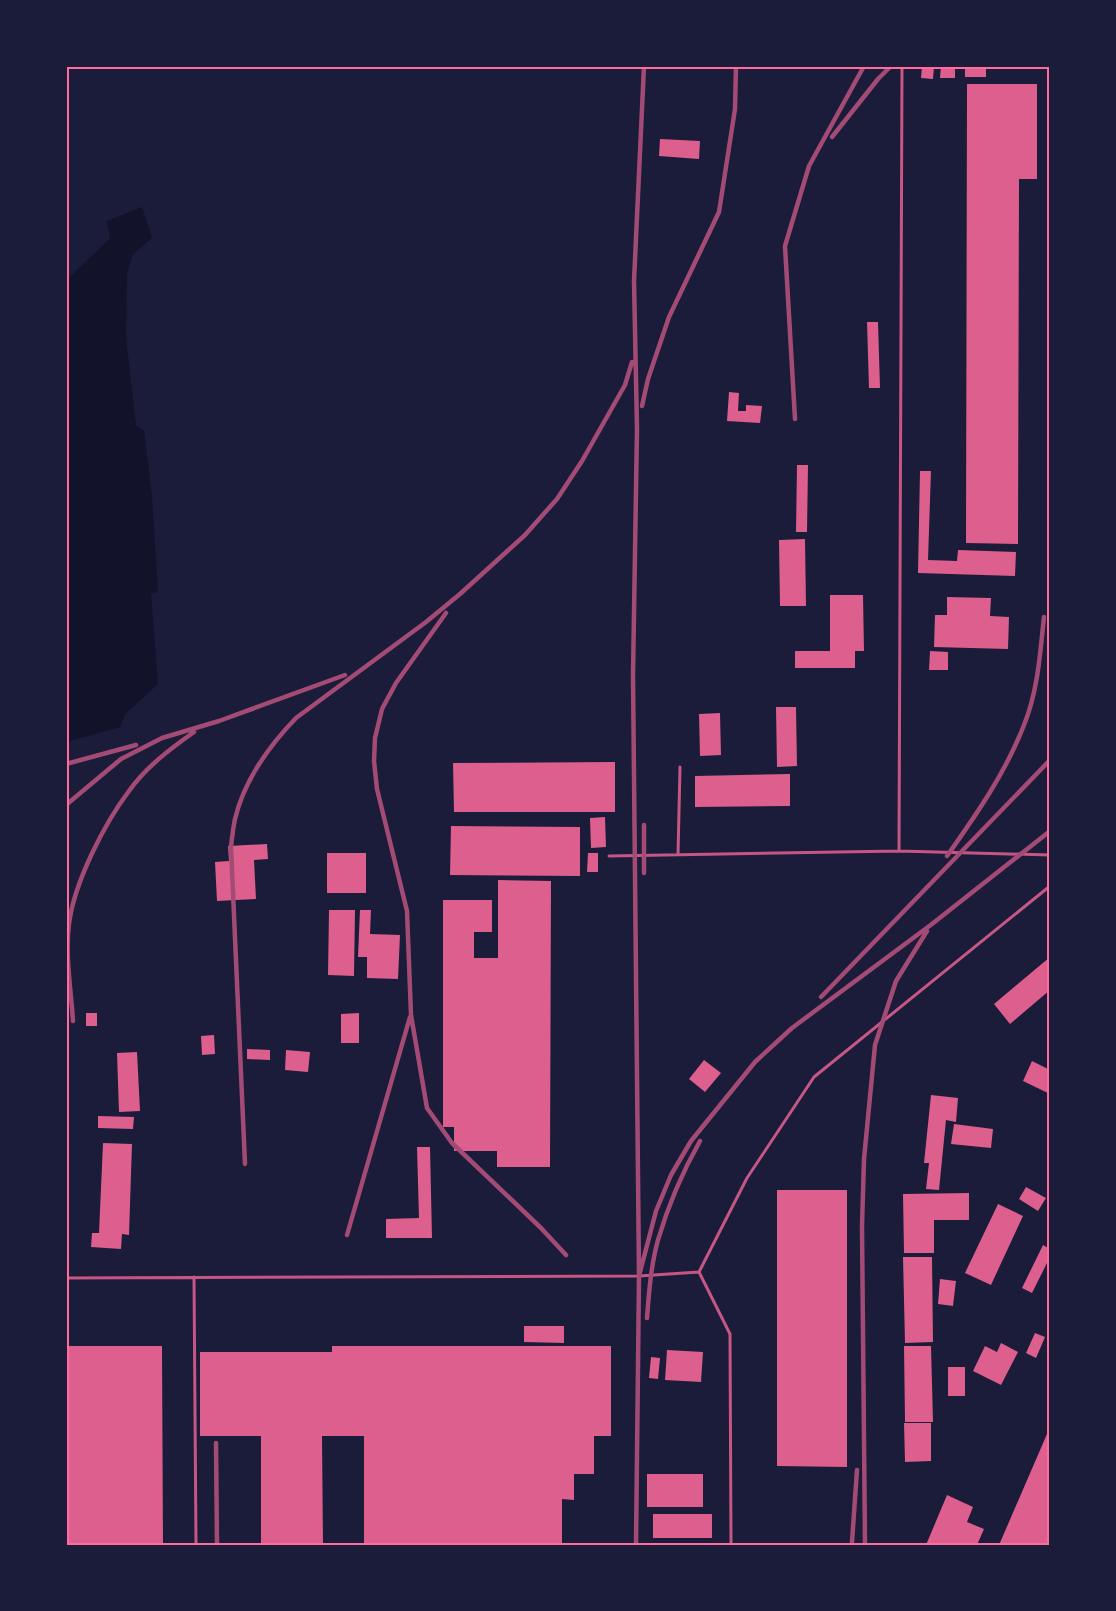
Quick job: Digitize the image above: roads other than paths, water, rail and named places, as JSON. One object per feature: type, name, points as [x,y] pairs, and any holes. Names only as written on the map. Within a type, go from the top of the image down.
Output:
[{"type":"lane","points":[[899,851],[902,66]]},
{"type":"lane","points":[[678,855],[680,767]]},
{"type":"lane","points":[[609,856],[899,851],[1050,855]]},
{"type":"lane","points":[[699,1272],[747,1178],[814,1077],[1050,886]]},
{"type":"lane","points":[[66,1278],[639,1276],[699,1272]]},
{"type":"lane","points":[[699,1272],[730,1334],[731,1545]]},
{"type":"lane","points":[[194,1276],[196,1545]]},
{"type":"railway","points":[[639,1276],[633,675],[637,429],[634,281],[644,66]]},
{"type":"railway","points":[[642,406],[648,379],[669,317],[719,212],[735,109],[736,66]]},
{"type":"railway","points":[[795,419],[785,246],[809,166],[864,66]]},
{"type":"railway","points":[[832,137],[891,66]]},
{"type":"railway","points":[[245,1164],[231,847],[235,819],[251,777],[296,718],[426,622],[525,535],[557,499],[582,461],[625,385],[632,362]]},
{"type":"railway","points":[[446,613],[396,683],[382,709],[375,738],[374,761],[377,789],[407,911],[411,1015],[427,1108],[452,1143],[566,1255]]},
{"type":"railway","points":[[947,856],[999,776],[1024,725],[1035,685],[1044,617]]},
{"type":"railway","points":[[66,805],[121,759],[162,738],[219,721],[345,675]]},
{"type":"railway","points":[[73,1021],[68,936],[72,908],[84,873],[100,837],[136,782],[159,759],[194,732]]},
{"type":"railway","points":[[66,764],[136,745]]},
{"type":"railway","points":[[821,997],[1050,760]]},
{"type":"railway","points":[[644,825],[644,873]]},
{"type":"railway","points":[[636,1545],[639,1276],[656,1211],[671,1175],[691,1141],[755,1062],[792,1028],[932,924],[1050,831]]},
{"type":"railway","points":[[865,1545],[862,1226],[864,1159],[875,1045],[896,981],[927,931]]},
{"type":"railway","points":[[347,1235],[410,1017]]},
{"type":"railway","points":[[647,1318],[652,1269],[658,1240],[676,1189],[700,1141]]},
{"type":"railway","points":[[216,1443],[217,1545]]},
{"type":"railway","points":[[852,1542],[857,1470]]}]
